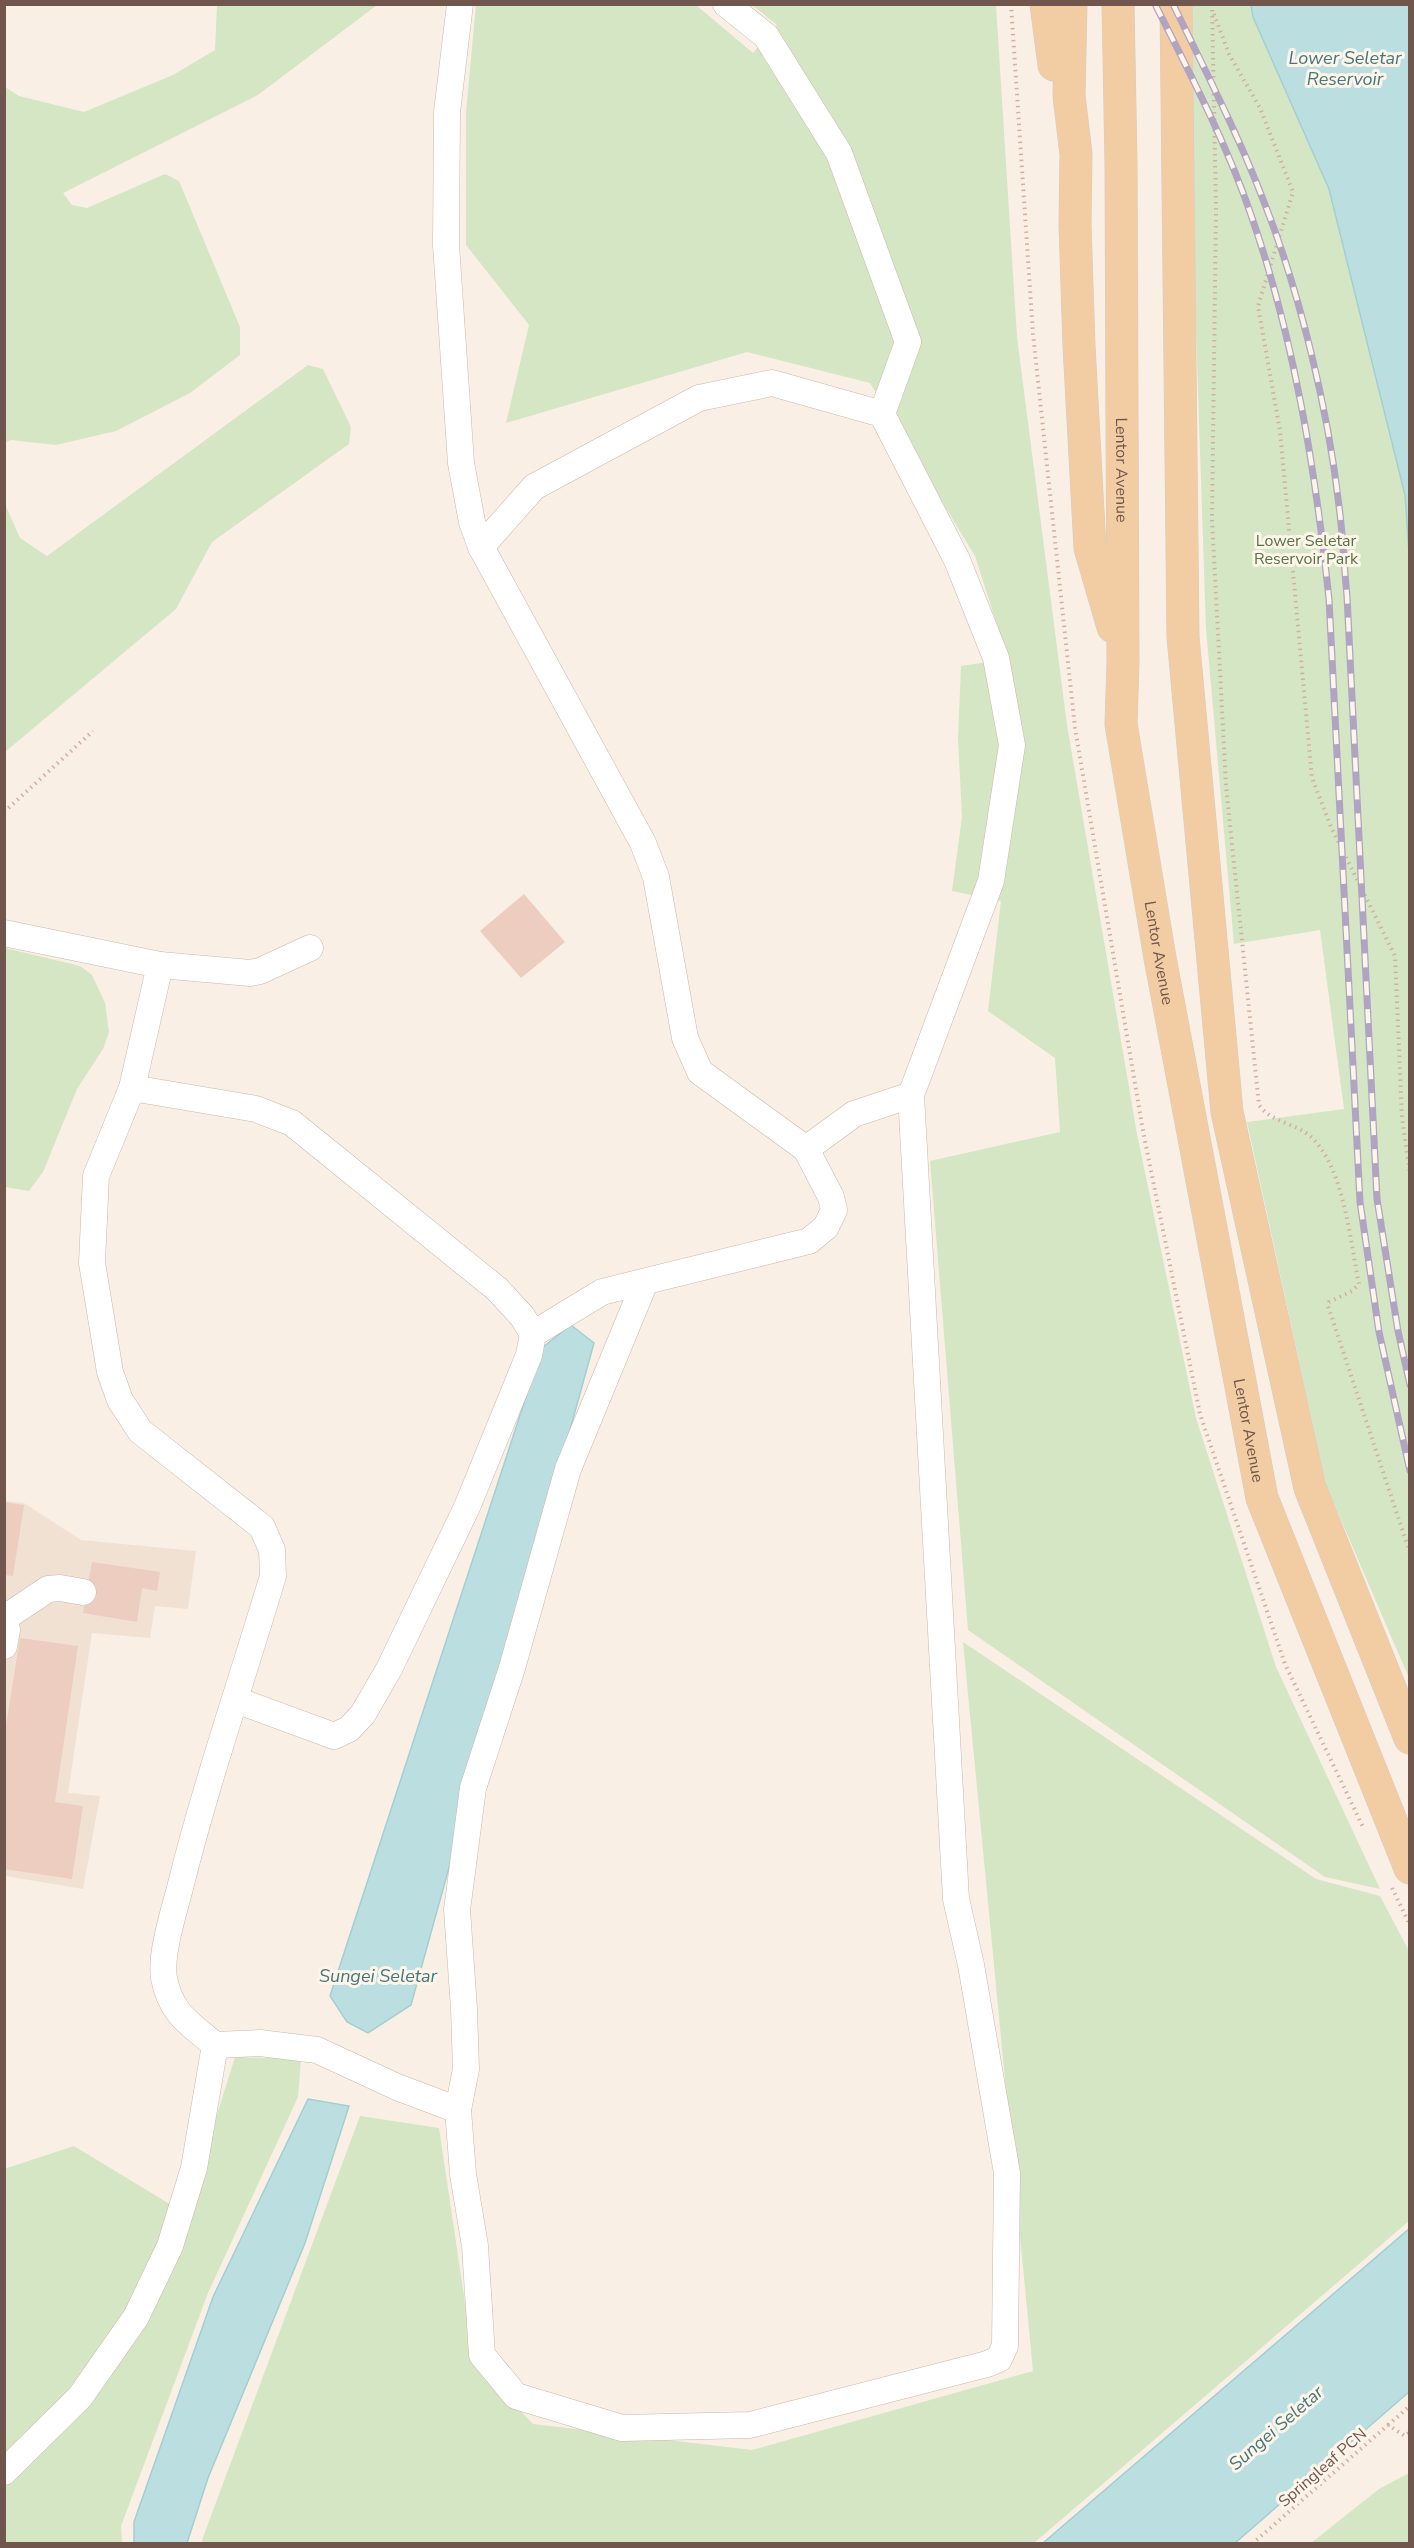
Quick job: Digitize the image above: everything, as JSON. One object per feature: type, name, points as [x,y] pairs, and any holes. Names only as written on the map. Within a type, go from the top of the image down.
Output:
[{"type":"main road","points":[[1046,4],[1075,224]]},
{"type":"main road","points":[[1071,4],[1070,96],[1076,154],[1075,224],[1079,346],[1090,548],[1123,662]]},
{"type":"main road","name":"Lentor Avenue","points":[[1118,4],[1121,162],[1123,662],[1121,724],[1160,958],[1262,1498],[1410,1869]]},
{"type":"main road","points":[[1176,4],[1183,637],[1227,1113],[1310,1488],[1410,1738]]},
{"type":"street","points":[[460,4],[447,112],[446,245],[461,463],[472,522],[481,547],[643,843],[656,878],[685,1038],[700,1072],[806,1149],[831,1197],[834,1210],[826,1227],[809,1240],[602,1292],[533,1334]]},
{"type":"street","points":[[645,1282],[568,1469],[512,1668],[473,1788],[457,1910],[466,2069],[458,2110],[463,2174],[475,2246],[482,2355],[516,2396],[622,2428],[750,2425],[987,2364],[999,2359],[1005,2346],[1007,2173],[971,1965],[956,1899],[911,1095],[991,882],[1012,745],[996,658],[957,560],[882,414],[908,342],[838,153],[766,36],[726,4]]},
{"type":"street","points":[[481,547],[534,487],[699,398],[772,383],[882,414]]},
{"type":"street","points":[[4,933],[160,965],[250,973],[260,971],[310,948]]},
{"type":"street","points":[[160,965],[132,1088],[96,1176],[92,1263],[110,1372],[120,1400],[140,1431],[262,1527],[272,1550],[273,1576],[194,1833],[168,1931],[164,1975],[170,1997],[179,2015],[215,2044],[260,2043],[316,2050],[397,2087],[458,2110]]},
{"type":"street","points":[[132,1088],[256,1109],[292,1123],[497,1289],[522,1316],[533,1334],[529,1355],[467,1507],[389,1669],[363,1714],[349,1729],[334,1736],[236,1700]]},
{"type":"street","points":[[806,1149],[854,1114],[911,1095]]},
{"type":"street","points":[[4,1646],[5,1615],[48,1589],[60,1588],[83,1592]]},
{"type":"street","points":[[4,2472],[80,2397],[141,2307],[170,2246],[195,2168],[215,2044]]},
{"type":"path","points":[[1212,4],[1216,209],[1212,519],[1226,786],[1259,1105],[1264,1112],[1275,1119],[1309,1134],[1329,1160],[1337,1180],[1359,1284],[1352,1291],[1329,1302],[1328,1306],[1410,1553]]},
{"type":"path","points":[[1212,11],[1228,54],[1260,108],[1293,192],[1258,306],[1280,431],[1312,778],[1331,827],[1395,956],[1402,1118],[1410,1173]]},
{"type":"path","points":[[4,812],[93,731]]},
{"type":"path","points":[[1388,2425],[1410,2406]]},
{"type":"path","name":"Springleaf PCN","points":[[1252,2544],[1388,2425],[1405,2436],[1410,2432]]},
{"type":"shaded area","points":[[4,1501],[24,1503],[81,1540],[196,1551],[188,1609],[155,1606],[150,1638],[92,1633],[68,1793],[100,1796],[83,1889],[5,1876]]},
{"type":"green space","points":[[217,5],[377,5],[258,95],[63,193],[72,205],[87,208],[165,174],[179,181],[240,327],[240,355],[190,393],[116,431],[56,445],[11,440],[5,443],[5,87],[19,96],[84,112],[173,75],[215,50]]},
{"type":"green space","points":[[476,5],[696,5],[753,53],[777,25],[752,5],[996,5],[1017,337],[1067,725],[1137,1134],[1196,1418],[1276,1667],[1380,1889],[1325,1877],[968,1630],[930,1161],[1060,1132],[1055,1058],[988,1011],[1001,901],[952,891],[962,817],[958,738],[961,666],[1008,659],[975,556],[870,383],[747,352],[506,423],[529,325],[466,245],[466,112]]},
{"type":"green space","name":"Lower Seletar Reservoir Park","points":[[1185,5],[1251,5],[1253,17],[1329,189],[1405,495],[1410,552],[1409,1678],[1326,1485],[1247,1122],[1344,1109],[1320,930],[1234,944],[1206,629]]},
{"type":"green space","points":[[308,365],[323,369],[351,427],[349,444],[212,542],[176,609],[5,752],[5,504],[20,538],[47,556]]},
{"type":"green space","points":[[5,948],[80,966],[92,975],[105,1003],[109,1032],[103,1049],[77,1089],[43,1172],[29,1191],[5,1187]]},
{"type":"green space","points":[[963,1642],[1316,1879],[1380,1896],[1409,1951],[1409,2221],[1034,2543],[203,2544],[202,2540],[360,2116],[439,2128],[474,2363],[533,2424],[752,2450],[1033,2371]]},
{"type":"green space","points":[[235,2057],[301,2059],[298,2097],[208,2293],[121,2526],[122,2543],[5,2543],[4,2169],[74,2146],[186,2214]]},
{"type":"green space","points":[[1409,2473],[1409,2543],[1311,2543],[1379,2489]]},
{"type":"water","name":"Lower Seletar Reservoir","points":[[1251,5],[1409,5],[1409,552],[1405,495],[1329,189],[1253,17]]},
{"type":"water","name":"Sungei Seletar","points":[[571,1325],[594,1343],[411,2005],[368,2033],[347,2022],[330,1996],[542,1348]]},
{"type":"water","points":[[308,2099],[349,2106],[305,2243],[208,2478],[187,2543],[134,2543],[134,2522],[213,2297]]},
{"type":"water","name":"Sungei Seletar","points":[[1409,2229],[1409,2392],[1235,2543],[1043,2543]]},
{"type":"building","points":[[524,894],[565,942],[521,978],[480,931]]},
{"type":"building","points":[[4,1502],[24,1505],[13,1576],[4,1575]]},
{"type":"building","points":[[92,1562],[160,1572],[157,1591],[142,1588],[137,1622],[83,1613]]},
{"type":"building","points":[[20,1638],[78,1646],[55,1802],[83,1806],[72,1879],[4,1869],[4,1738]]},
{"type":"railway","points":[[1155,4],[1218,132],[1250,212],[1279,307],[1301,403],[1317,500],[1329,599],[1360,1202],[1379,1332],[1410,1471]]},
{"type":"railway","points":[[1173,4],[1221,102],[1277,237],[1301,313],[1328,430],[1340,517],[1347,596],[1377,1199],[1398,1331],[1410,1385]]}]
